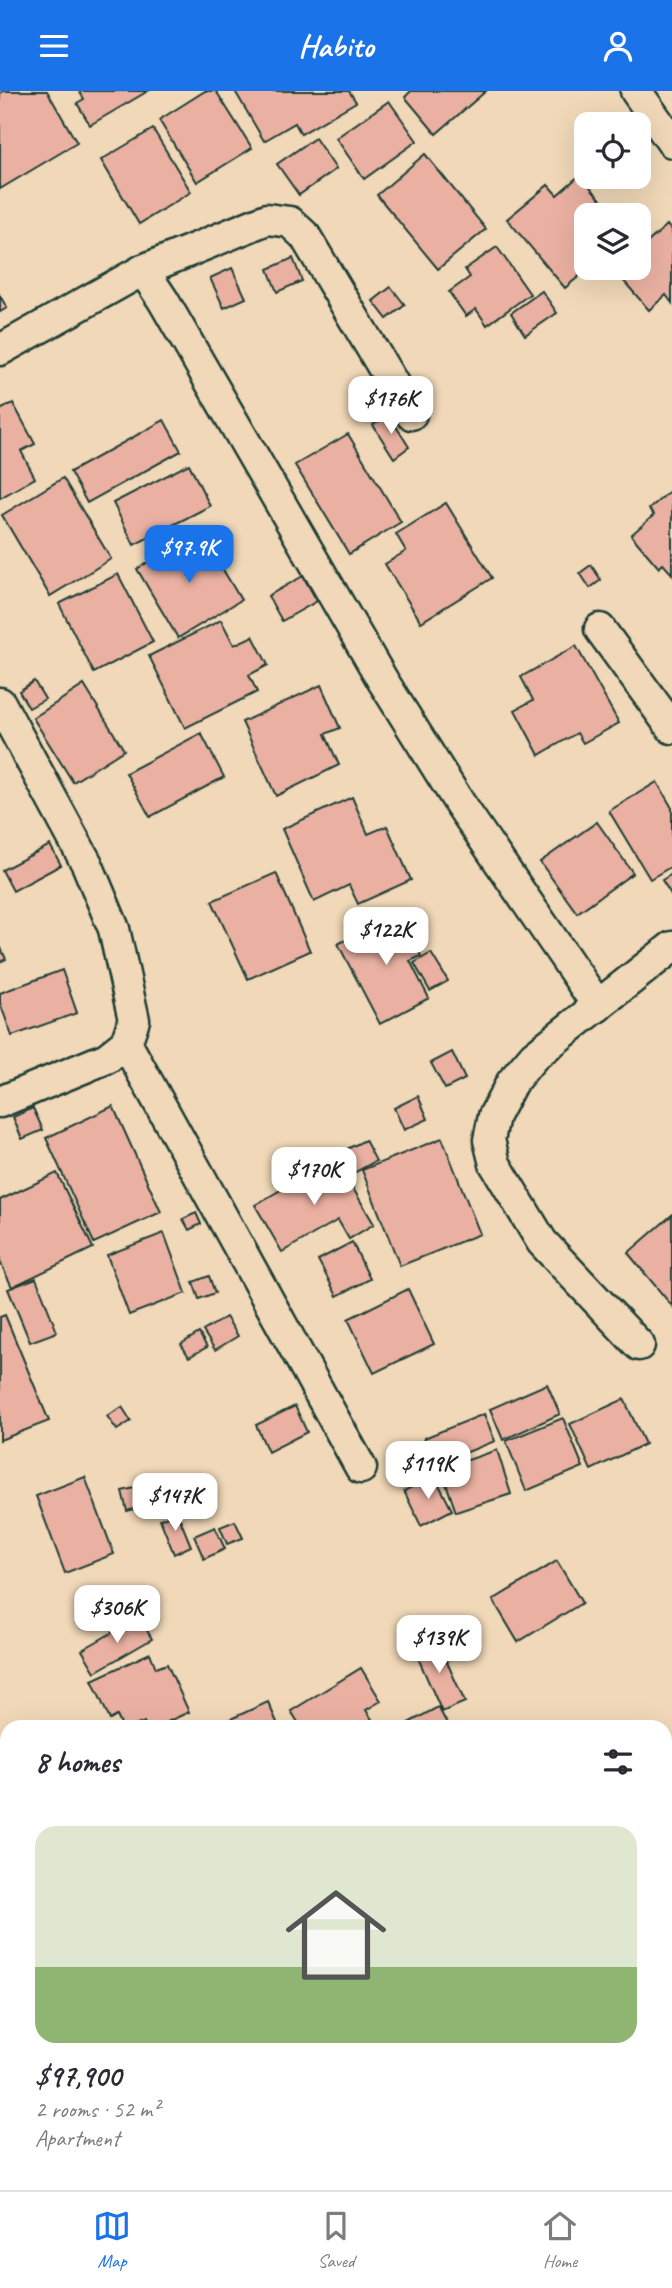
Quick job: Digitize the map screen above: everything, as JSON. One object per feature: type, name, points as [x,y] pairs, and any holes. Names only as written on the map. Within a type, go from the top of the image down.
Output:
[{"type":"street","points":[[636,91],[672,142]]},
{"type":"street","points":[[0,350],[144,270],[267,219],[290,222],[305,236],[411,414]]},
{"type":"street","points":[[144,270],[383,681],[460,804],[597,1006]]},
{"type":"street","points":[[600,629],[672,728]]},
{"type":"street","points":[[0,703],[87,864],[114,929],[134,1020],[126,1043],[107,1058],[0,1102]]},
{"type":"street","points":[[639,1345],[541,1242],[495,1164],[489,1140],[494,1116],[512,1082],[534,1056],[672,947]]},
{"type":"street","points":[[126,1043],[361,1468]]},
{"type":"building","points":[[47,91],[77,143],[0,189],[0,93]]},
{"type":"building","points":[[79,91],[148,91],[90,125],[77,103],[84,99]]},
{"type":"building","points":[[205,91],[216,91],[252,148],[197,182],[159,120]]},
{"type":"building","points":[[235,91],[349,91],[356,102],[301,134],[295,123],[264,141]]},
{"type":"building","points":[[411,91],[486,91],[436,134],[405,97]]},
{"type":"building","points":[[389,101],[417,141],[364,179],[336,138]]},
{"type":"building","points":[[153,129],[191,192],[139,224],[101,160]]},
{"type":"building","points":[[315,138],[336,169],[299,195],[277,164]]},
{"type":"building","points":[[425,154],[486,229],[438,269],[377,195]]},
{"type":"building","points":[[574,180],[574,189],[592,189],[604,203],[574,203],[575,280],[565,288],[507,219],[548,185],[557,195]]},
{"type":"building","points":[[667,225],[672,231],[672,303],[666,295],[649,310],[623,280],[651,280],[651,239]]},
{"type":"building","points":[[497,247],[530,294],[487,325],[476,309],[466,316],[449,292],[470,277],[465,269]]},
{"type":"building","points":[[293,258],[302,281],[277,292],[268,269]]},
{"type":"building","points":[[232,268],[246,298],[224,308],[210,278]]},
{"type":"building","points":[[391,287],[405,305],[387,319],[373,301]]},
{"type":"building","points":[[542,291],[557,313],[525,335],[511,313]]},
{"type":"building","points":[[0,296],[7,308],[0,312]]},
{"type":"building","points":[[13,403],[35,444],[21,451],[35,478],[0,498],[0,410]]},
{"type":"building","points":[[389,415],[409,447],[394,458],[373,425]]},
{"type":"building","points":[[164,420],[181,451],[87,503],[70,472]]},
{"type":"building","points":[[348,434],[401,522],[349,554],[295,465]]},
{"type":"building","points":[[189,464],[210,506],[134,545],[113,503]]},
{"type":"building","points":[[63,478],[111,559],[50,596],[2,515]]},
{"type":"building","points":[[672,489],[672,574],[663,564],[659,568],[631,535],[654,515],[649,509]]},
{"type":"building","points":[[446,503],[492,578],[421,622],[385,564],[406,551],[396,534]]},
{"type":"building","points":[[200,531],[241,600],[178,638],[137,569]]},
{"type":"building","points":[[591,565],[601,580],[590,588],[580,573]]},
{"type":"building","points":[[118,574],[153,642],[94,673],[59,604]]},
{"type":"building","points":[[303,576],[317,601],[282,621],[268,596]]},
{"type":"building","points":[[221,620],[234,645],[253,636],[268,665],[249,675],[257,692],[185,728],[149,656]]},
{"type":"building","points":[[576,646],[619,723],[583,743],[577,733],[539,755],[515,710],[533,700],[521,677]]},
{"type":"building","points":[[34,681],[45,699],[29,708],[19,691]]},
{"type":"building","points":[[84,685],[124,750],[73,782],[33,718]]},
{"type":"building","points":[[321,685],[340,728],[325,734],[339,765],[276,796],[242,722]]},
{"type":"building","points":[[201,733],[224,777],[150,817],[126,773]]},
{"type":"building","points":[[657,782],[672,808],[672,866],[650,879],[609,811]]},
{"type":"building","points":[[352,797],[368,834],[387,826],[411,880],[358,904],[349,885],[314,902],[282,829]]},
{"type":"building","points":[[597,822],[633,873],[577,913],[540,862]]},
{"type":"building","points":[[50,845],[61,865],[13,891],[2,870]]},
{"type":"building","points":[[276,873],[310,951],[248,979],[212,901]]},
{"type":"building","points":[[672,874],[672,896],[662,880]]},
{"type":"building","points":[[398,912],[421,956],[410,961],[429,998],[380,1024],[338,944]]},
{"type":"building","points":[[0,946],[6,959],[0,962]]},
{"type":"building","points":[[431,953],[448,981],[430,991],[414,963]]},
{"type":"building","points":[[62,970],[77,1013],[12,1036],[0,1003],[0,993]]},
{"type":"building","points":[[452,1052],[465,1079],[445,1089],[431,1063]]},
{"type":"building","points":[[418,1096],[428,1119],[404,1130],[394,1108]]},
{"type":"building","points":[[113,1106],[161,1212],[94,1243],[46,1138]]},
{"type":"building","points":[[33,1108],[43,1130],[22,1139],[13,1117]]},
{"type":"building","points":[[442,1138],[480,1234],[400,1266],[362,1170]]},
{"type":"building","points":[[365,1140],[376,1161],[354,1173],[343,1151]]},
{"type":"building","points":[[335,1158],[374,1224],[349,1239],[338,1220],[282,1252],[255,1205]]},
{"type":"building","points":[[57,1173],[93,1248],[12,1287],[0,1262],[0,1200]]},
{"type":"building","points":[[196,1213],[201,1224],[189,1230],[183,1219]]},
{"type":"building","points":[[672,1215],[672,1306],[628,1253]]},
{"type":"building","points":[[164,1233],[186,1293],[129,1315],[107,1255]]},
{"type":"building","points":[[352,1242],[370,1279],[337,1296],[318,1260]]},
{"type":"building","points":[[209,1276],[215,1293],[199,1299],[193,1282]]},
{"type":"building","points":[[36,1278],[57,1332],[30,1342],[8,1289]]},
{"type":"building","points":[[408,1289],[434,1344],[374,1373],[348,1319]]},
{"type":"building","points":[[5,1315],[49,1421],[0,1440],[0,1317]]},
{"type":"building","points":[[226,1317],[238,1336],[215,1350],[203,1331]]},
{"type":"building","points":[[199,1333],[207,1347],[189,1357],[181,1344]]},
{"type":"building","points":[[547,1384],[560,1414],[503,1440],[490,1409]]},
{"type":"building","points":[[624,1399],[645,1444],[591,1470],[570,1424]]},
{"type":"building","points":[[295,1406],[307,1432],[268,1452],[256,1425]]},
{"type":"building","points":[[122,1407],[131,1421],[117,1430],[107,1416]]},
{"type":"building","points":[[484,1414],[495,1441],[435,1465],[424,1438]]},
{"type":"building","points":[[563,1418],[583,1467],[526,1491],[506,1441]]},
{"type":"building","points":[[497,1450],[511,1494],[456,1512],[441,1469]]},
{"type":"building","points":[[434,1475],[452,1510],[421,1526],[404,1491]]},
{"type":"building","points":[[85,1477],[114,1554],[65,1573],[36,1496]]},
{"type":"building","points":[[143,1486],[148,1505],[127,1511],[122,1491]]},
{"type":"building","points":[[177,1512],[191,1546],[174,1554],[160,1519]]},
{"type":"building","points":[[235,1521],[243,1538],[227,1544],[220,1527]]},
{"type":"building","points":[[215,1527],[225,1549],[204,1559],[194,1536]]},
{"type":"building","points":[[557,1561],[582,1603],[518,1642],[493,1600]]},
{"type":"building","points":[[139,1617],[152,1639],[95,1672],[82,1650]]},
{"type":"building","points":[[436,1638],[465,1702],[442,1712],[414,1649]]},
{"type":"building","points":[[150,1653],[156,1668],[167,1664],[189,1712],[171,1720],[119,1720],[117,1716],[110,1720],[92,1680]]},
{"type":"building","points":[[361,1668],[381,1701],[366,1710],[372,1720],[297,1720],[291,1711]]},
{"type":"building","points":[[268,1702],[276,1720],[228,1720]]},
{"type":"building","points":[[438,1707],[445,1720],[414,1720]]}]
